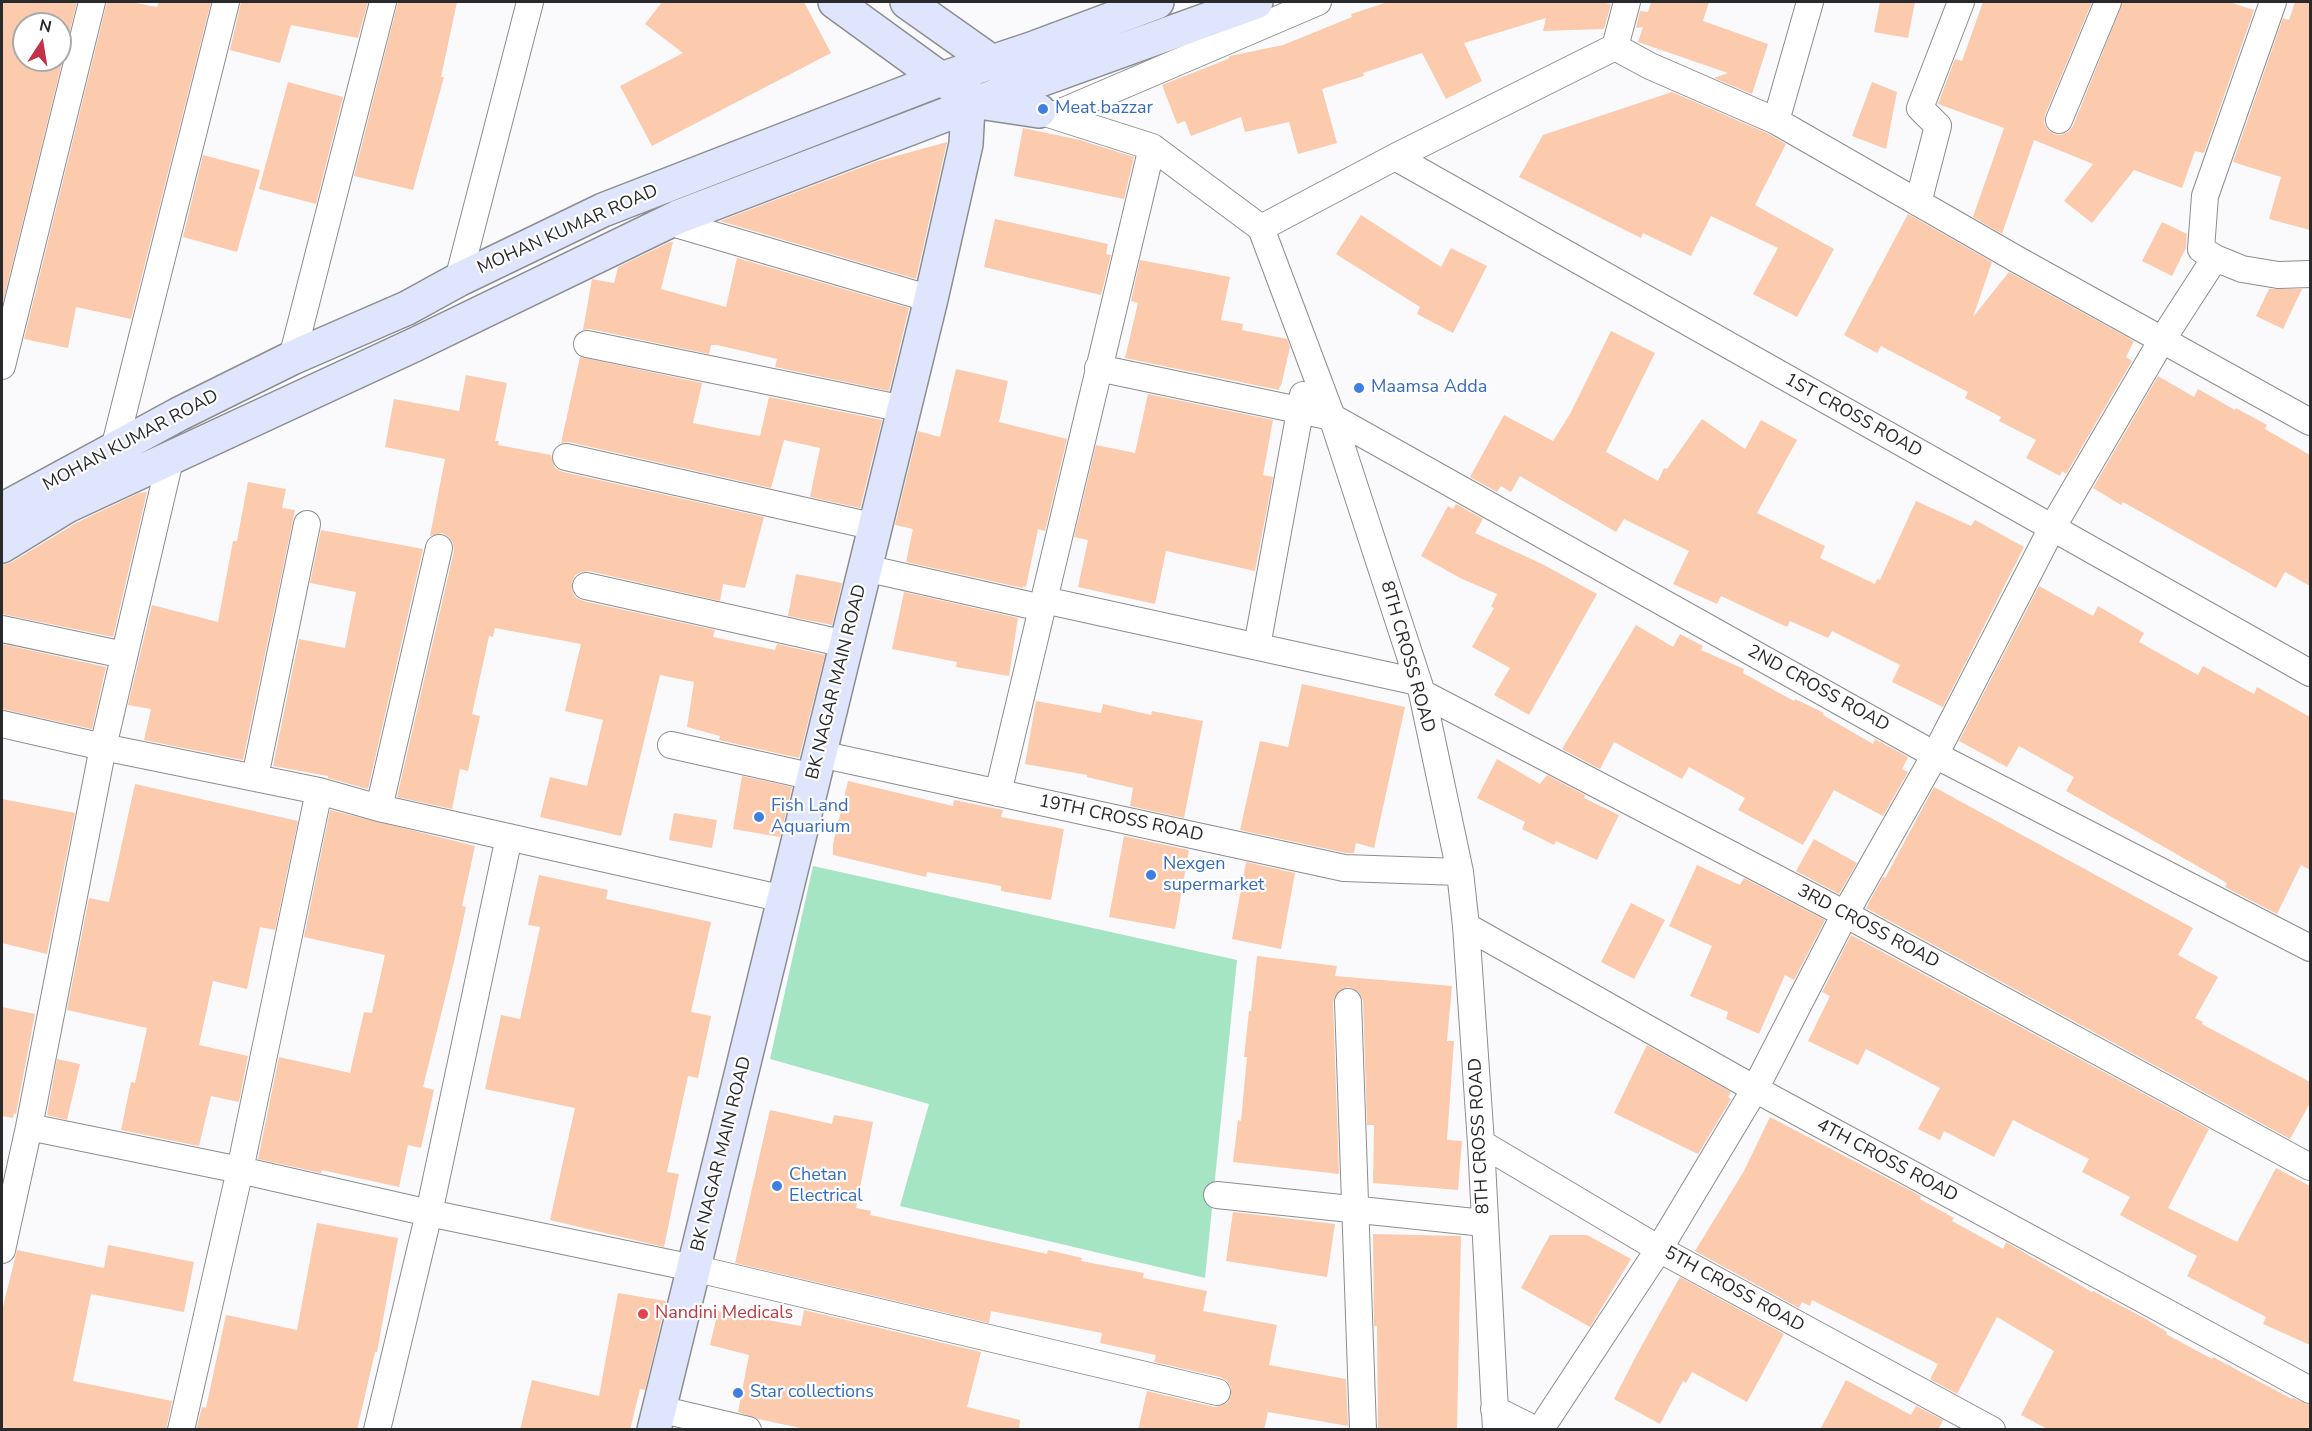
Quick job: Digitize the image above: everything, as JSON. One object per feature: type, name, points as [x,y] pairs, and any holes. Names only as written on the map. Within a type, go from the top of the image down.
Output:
[{"type":"street","points":[[2,366],[92,2]]},
{"type":"street","points":[[114,449],[226,2]]},
{"type":"street","points":[[292,358],[383,2]]},
{"type":"street","points":[[459,280],[530,2]]},
{"type":"street","points":[[836,2],[974,104]]},
{"type":"street","points":[[907,2],[993,62],[1039,104],[1152,147],[1261,228],[1615,47],[1627,2]]},
{"type":"street","name":"MOHAN KUMAR ROAD","points":[[2,510],[114,449],[292,358],[407,308],[603,210],[941,80],[1157,2]]},
{"type":"street","points":[[1039,104],[1256,2]]},
{"type":"street","points":[[2,546],[67,506],[123,479],[170,460],[669,222],[974,104],[1039,104],[1318,2]]},
{"type":"street","points":[[1776,121],[1810,2]]},
{"type":"street","points":[[1918,203],[1938,126],[1920,108],[1961,2]]},
{"type":"street","points":[[2059,120],[2108,2]]},
{"type":"street","points":[[2273,2],[2205,196],[2201,249],[2215,258],[2242,269],[2298,276],[2310,274]]},
{"type":"street","points":[[1615,47],[1650,66],[1776,121],[2310,422]]},
{"type":"street","name":"BK NAGAR MAIN ROAD","points":[[657,1419],[931,299],[974,104]]},
{"type":"street","points":[[998,793],[1152,147]]},
{"type":"street","name":"1ST CROSS ROAD","points":[[1395,158],[2310,673]]},
{"type":"street","points":[[669,222],[931,299]]},
{"type":"street","name":"8TH CROSS ROAD","points":[[1261,228],[1332,417],[1420,687],[1460,872],[1466,926],[1481,1143],[1495,1419]]},
{"type":"street","points":[[1495,1419],[1538,1430],[1659,1249],[1755,1089],[1845,914],[1935,755],[2052,528],[2162,340],[2215,258]]},
{"type":"street","points":[[587,344],[904,409]]},
{"type":"street","points":[[1257,646],[1310,359]]},
{"type":"street","name":"2ND CROSS ROAD","points":[[1098,368],[1332,417],[1935,755],[2310,948]]},
{"type":"street","points":[[566,457],[876,527]]},
{"type":"street","points":[[2,1250],[29,1127],[103,747],[170,460]]},
{"type":"street","points":[[255,777],[307,524]]},
{"type":"street","points":[[379,808],[439,548]]},
{"type":"street","name":"3RD CROSS ROAD","points":[[865,568],[1257,646],[1420,687],[1845,914],[2310,1167]]},
{"type":"street","points":[[586,586],[846,644]]},
{"type":"street","points":[[2,629],[124,655]]},
{"type":"street","points":[[2,724],[103,747],[320,790],[379,808],[784,899]]},
{"type":"street","name":"19TH CROSS ROAD","points":[[671,745],[998,793],[1344,867],[1460,872]]},
{"type":"street","points":[[181,1430],[240,1170],[320,790]]},
{"type":"street","points":[[377,1430],[429,1213],[509,837]]},
{"type":"street","name":"4TH CROSS ROAD","points":[[1466,926],[1755,1089],[2310,1390]]},
{"type":"street","points":[[1348,1002],[1363,1430]]},
{"type":"street","points":[[29,1127],[693,1268],[1216,1392]]},
{"type":"street","name":"5TH CROSS ROAD","points":[[1481,1143],[1659,1249],[1992,1430]]},
{"type":"street","points":[[1217,1195],[1484,1223]]},
{"type":"street","points":[[657,1419],[748,1430]]},
{"type":"green space","points":[[813,866],[1237,960],[1205,1278],[900,1206],[929,1104],[770,1059]]},
{"type":"building","points":[[2,2],[77,2],[72,22],[72,12],[12,12],[12,72],[60,72],[2,306]]},
{"type":"building","points":[[107,2],[131,2],[157,7],[159,2],[211,2],[131,319],[76,307],[68,348],[24,339]]},
{"type":"building","points":[[241,2],[368,2],[358,38],[291,25],[280,63],[230,50]]},
{"type":"building","points":[[398,2],[457,2],[441,77],[444,77],[413,190],[354,176]]},
{"type":"building","points":[[662,2],[804,2],[831,53],[652,146],[620,86],[683,53],[645,24]]},
{"type":"building","points":[[1388,2],[1597,2],[1611,4],[1604,29],[1543,31],[1546,18],[1464,43],[1482,81],[1446,99],[1422,53],[1363,73],[1364,76],[1322,89],[1337,143],[1298,154],[1289,122],[1245,132],[1241,117],[1191,136],[1185,121],[1177,124],[1162,85],[1228,59],[1230,56],[1283,45],[1352,17],[1351,14]]},
{"type":"building","points":[[1651,2],[1709,2],[1703,21],[1768,44],[1752,94],[1714,78],[1728,73],[1638,42],[1643,27],[1636,28],[1640,11],[1648,12]]},
{"type":"building","points":[[1880,2],[1915,2],[1908,38],[1874,32]]},
{"type":"building","points":[[1983,2],[2092,2],[2045,115],[2044,123],[2048,130],[2060,135],[2068,132],[2073,126],[2123,2],[2229,2],[2254,10],[2204,153],[2195,151],[2182,188],[2134,170],[2092,223],[2064,201],[2093,164],[2034,140],[2002,234],[1973,217],[2004,128],[1938,104],[1955,59],[1962,61]]},
{"type":"building","points":[[2295,2],[2310,2],[2310,230],[2269,219],[2281,177],[2233,162],[2283,18],[2289,20]]},
{"type":"building","points":[[288,82],[343,97],[316,204],[259,189]]},
{"type":"building","points":[[1872,82],[1897,92],[1886,149],[1852,136]]},
{"type":"building","points":[[1672,92],[1769,134],[1786,144],[1755,205],[1834,249],[1797,317],[1753,294],[1778,248],[1711,216],[1691,256],[1643,233],[1641,238],[1519,177],[1543,135]]},
{"type":"building","points":[[1023,128],[1080,140],[1134,157],[1124,199],[1014,176]]},
{"type":"building","points":[[947,142],[916,279],[720,221],[878,161]]},
{"type":"building","points":[[203,155],[260,170],[237,252],[183,237]]},
{"type":"building","points":[[1908,214],[1992,262],[1973,317],[2009,272],[2134,341],[2126,357],[2132,361],[2066,474],[2062,471],[2060,476],[2026,458],[2036,440],[1999,421],[2001,417],[1965,398],[1968,392],[1881,346],[1877,353],[1844,335]]},
{"type":"building","points":[[1361,215],[1441,267],[1451,248],[1487,266],[1453,333],[1417,314],[1420,307],[1336,254]]},
{"type":"building","points":[[995,219],[1108,244],[1106,254],[1111,255],[1101,295],[984,267]]},
{"type":"building","points":[[2162,222],[2187,234],[2186,248],[2172,276],[2142,261]]},
{"type":"building","points":[[673,242],[661,289],[726,307],[737,258],[909,308],[889,391],[775,367],[777,359],[717,345],[711,345],[709,354],[590,329],[583,330],[592,279],[614,283],[618,267]]},
{"type":"building","points":[[1140,260],[1230,277],[1221,320],[1243,324],[1242,330],[1287,339],[1290,347],[1279,390],[1125,358],[1138,303],[1131,301]]},
{"type":"building","points":[[2269,289],[2302,289],[2283,329],[2256,316]]},
{"type":"building","points":[[1611,331],[1655,353],[1606,452],[1658,481],[1664,468],[1667,469],[1702,419],[1745,449],[1761,420],[1797,440],[1757,513],[1825,546],[1820,558],[1875,584],[1877,579],[1880,580],[1916,501],[1971,526],[1975,520],[2024,547],[1943,707],[1892,682],[1900,665],[1832,631],[1828,638],[1790,621],[1787,627],[1721,596],[1717,604],[1673,584],[1689,551],[1624,519],[1616,532],[1520,476],[1511,492],[1501,486],[1497,492],[1470,477],[1504,415],[1553,441],[1570,414]]},
{"type":"building","points":[[580,357],[702,383],[693,423],[760,436],[769,397],[882,420],[860,508],[810,497],[820,448],[784,440],[771,488],[569,442],[561,443]]},
{"type":"building","points":[[956,369],[1008,381],[999,422],[1067,439],[1045,531],[1038,529],[1026,587],[1023,586],[1023,588],[906,562],[913,529],[895,525],[918,431],[940,437]]},
{"type":"building","points":[[466,375],[507,383],[495,441],[499,441],[498,445],[551,455],[555,468],[563,472],[764,517],[745,588],[723,584],[720,601],[589,571],[575,575],[572,590],[575,597],[583,601],[715,630],[713,637],[775,650],[777,644],[825,655],[799,758],[719,740],[720,736],[687,727],[694,682],[660,675],[621,836],[540,817],[550,777],[587,786],[603,720],[565,711],[581,644],[495,628],[493,637],[489,636],[472,714],[480,716],[468,771],[460,769],[452,809],[397,797],[454,551],[449,537],[442,533],[430,536],[445,459],[385,447],[394,399],[459,411]]},
{"type":"building","points":[[2158,376],[2194,397],[2198,389],[2235,410],[2236,408],[2267,425],[2265,429],[2310,455],[2310,586],[2285,572],[2276,588],[2123,502],[2121,505],[2093,488]]},
{"type":"building","points":[[1148,394],[1273,420],[1263,475],[1273,477],[1255,571],[1166,551],[1155,604],[1078,587],[1088,540],[1074,537],[1096,445],[1135,453]]},
{"type":"building","points":[[248,482],[286,489],[282,508],[295,510],[243,760],[144,740],[151,709],[128,705],[152,605],[218,622],[233,541],[237,541]]},
{"type":"building","points":[[147,492],[113,637],[2,614],[2,565],[12,562],[76,523],[139,493]]},
{"type":"building","points":[[1456,504],[1483,519],[1475,533],[1544,565],[1597,594],[1529,715],[1494,695],[1510,668],[1472,647],[1494,608],[1491,607],[1497,594],[1460,578],[1421,556],[1448,506],[1453,509]]},
{"type":"building","points":[[321,530],[423,549],[368,789],[328,778],[328,776],[273,766],[299,639],[345,648],[356,592],[310,583]]},
{"type":"building","points":[[796,574],[842,583],[832,625],[788,616]]},
{"type":"building","points":[[2039,586],[2093,616],[2098,606],[2144,633],[2139,642],[2198,675],[2203,666],[2254,694],[2257,687],[2310,717],[2310,870],[2301,865],[2277,914],[2225,887],[2227,883],[2066,791],[2074,777],[2019,746],[2007,767],[1959,741]]},
{"type":"building","points":[[904,592],[1018,618],[1009,676],[956,667],[957,662],[892,649]]},
{"type":"building","points":[[1636,625],[1673,647],[1680,634],[1703,646],[1701,650],[1744,669],[1743,673],[1794,701],[1795,699],[1824,713],[1823,715],[1873,744],[1875,739],[1908,757],[1902,769],[1908,772],[1883,816],[1834,790],[1803,845],[1738,810],[1745,798],[1689,767],[1682,779],[1614,742],[1600,769],[1562,749]]},
{"type":"building","points":[[2,644],[106,667],[92,729],[2,709]]},
{"type":"building","points":[[1302,684],[1405,707],[1374,848],[1356,843],[1354,853],[1346,853],[1240,830],[1260,741],[1288,747]]},
{"type":"building","points":[[1036,701],[1101,713],[1103,704],[1151,715],[1152,711],[1203,721],[1184,818],[1130,806],[1133,788],[1087,777],[1087,775],[1025,764]]},
{"type":"building","points":[[1497,759],[1540,784],[1547,775],[1585,795],[1584,798],[1619,815],[1597,860],[1556,841],[1554,845],[1522,829],[1525,822],[1477,798]]},
{"type":"building","points":[[742,776],[792,787],[780,837],[733,829]]},
{"type":"building","points":[[848,781],[953,806],[954,800],[1003,810],[1001,817],[1064,829],[1051,900],[1001,891],[1001,886],[927,872],[926,877],[833,855],[833,844]]},
{"type":"building","points":[[135,784],[298,821],[275,930],[260,927],[247,989],[213,981],[199,1045],[248,1056],[239,1102],[211,1096],[199,1146],[121,1130],[131,1082],[135,1083],[147,1028],[67,1010],[89,898],[109,902]]},
{"type":"building","points":[[1934,787],[2193,928],[2178,955],[2218,977],[2195,1018],[2203,1022],[2202,1024],[2310,1082],[2310,1103],[2290,1139],[1866,908],[1883,877],[1885,878]]},
{"type":"building","points":[[2,799],[75,813],[47,954],[2,943]]},
{"type":"building","points":[[330,810],[475,846],[462,906],[466,907],[423,1087],[434,1090],[421,1148],[408,1145],[399,1187],[258,1159],[279,1057],[350,1073],[364,1012],[372,1013],[385,955],[304,937]]},
{"type":"building","points":[[674,813],[717,820],[712,848],[669,840]]},
{"type":"building","points":[[1124,836],[1189,850],[1175,929],[1109,917]]},
{"type":"building","points":[[1814,839],[1857,863],[1839,894],[1796,871]]},
{"type":"building","points":[[1246,862],[1295,873],[1281,949],[1232,939]]},
{"type":"building","points":[[1697,865],[1740,885],[1744,878],[1825,920],[1794,980],[1785,975],[1759,1034],[1726,1019],[1728,1012],[1690,996],[1712,946],[1669,926]]},
{"type":"building","points":[[539,875],[608,890],[606,899],[711,922],[691,1012],[711,1016],[698,1078],[688,1076],[667,1172],[679,1174],[664,1247],[550,1220],[575,1108],[485,1089],[501,1015],[520,1019],[540,927],[528,925]]},
{"type":"building","points":[[1631,903],[1665,920],[1634,979],[1601,962]]},
{"type":"building","points":[[1851,935],[2209,1129],[2168,1208],[2237,1242],[2276,1168],[2310,1186],[2310,1345],[2263,1324],[2266,1317],[2187,1276],[2197,1256],[2120,1215],[2130,1197],[2082,1172],[2089,1159],[2013,1120],[1994,1157],[1944,1131],[1940,1140],[1918,1129],[1940,1088],[1866,1049],[1858,1065],[1808,1041],[1830,996],[1822,992]]},
{"type":"building","points":[[1257,956],[1337,966],[1335,976],[1452,986],[1447,1041],[1454,1041],[1447,1140],[1462,1141],[1458,1190],[1373,1183],[1374,1125],[1367,1125],[1363,1001],[1360,994],[1348,987],[1340,990],[1333,1003],[1339,1174],[1233,1162],[1238,1120],[1241,1121],[1247,1057],[1244,1057]]},
{"type":"building","points":[[2,1007],[35,1014],[16,1114],[14,1113],[13,1118],[2,1116]]},
{"type":"building","points":[[1647,1045],[1731,1092],[1728,1097],[1730,1101],[1698,1154],[1614,1113]]},
{"type":"building","points":[[57,1059],[80,1064],[67,1120],[47,1115]]},
{"type":"building","points":[[770,1110],[832,1124],[834,1115],[873,1122],[856,1208],[871,1211],[870,1215],[1047,1254],[1048,1250],[1082,1258],[1081,1261],[1144,1273],[1143,1278],[1207,1291],[1203,1311],[1277,1325],[1269,1365],[1346,1379],[1348,1426],[1268,1412],[1264,1430],[1138,1430],[1147,1391],[1214,1407],[1227,1403],[1231,1396],[1231,1387],[1220,1377],[1154,1362],[1156,1355],[1100,1343],[1102,1333],[991,1311],[989,1323],[735,1263]]},
{"type":"building","points":[[1770,1117],[1921,1196],[1920,1199],[1954,1218],[1952,1221],[2003,1249],[2006,1242],[2092,1292],[2146,1319],[2167,1332],[2166,1334],[2212,1359],[2213,1357],[2292,1399],[2310,1405],[2310,1430],[2049,1430],[2021,1415],[2054,1351],[1997,1317],[1957,1394],[1930,1379],[1938,1364],[1812,1300],[1810,1306],[1802,1302],[1799,1308],[1695,1251],[1744,1171]]},
{"type":"building","points":[[1233,1212],[1335,1224],[1327,1277],[1226,1261]]},
{"type":"building","points":[[317,1223],[398,1238],[377,1352],[375,1352],[357,1430],[196,1430],[202,1407],[206,1408],[226,1315],[297,1330]]},
{"type":"building","points":[[1373,1234],[1461,1236],[1457,1430],[1378,1429]]},
{"type":"building","points":[[1550,1235],[1587,1235],[1631,1259],[1590,1327],[1521,1288]]},
{"type":"building","points":[[108,1245],[194,1262],[184,1312],[91,1294],[73,1381],[172,1401],[166,1430],[2,1430],[2,1311],[17,1250],[104,1268]]},
{"type":"building","points":[[1680,1277],[1784,1334],[1747,1402],[1692,1372],[1686,1383],[1683,1381],[1660,1424],[1614,1399]]},
{"type":"building","points":[[618,1293],[666,1301],[645,1390],[640,1389],[630,1430],[520,1430],[532,1380],[599,1396]]},
{"type":"building","points":[[804,1310],[981,1352],[967,1407],[1020,1420],[1019,1430],[810,1430],[758,1419],[738,1412],[749,1355],[710,1345],[718,1311],[801,1326]]},
{"type":"building","points":[[1846,1380],[1911,1415],[1916,1406],[1943,1420],[1938,1430],[1820,1430]]},
{"type":"place","name":"Meat bazzar","points":[[1043,109]]},
{"type":"place","name":"Maamsa Adda","points":[[1359,388]]},
{"type":"place","name":"Fish Land Aquarium","points":[[759,817]]},
{"type":"place","name":"Nexgen supermarket","points":[[1151,875]]},
{"type":"place","name":"Chetan Electrical","points":[[777,1186]]},
{"type":"place","name":"Nandini Medicals","points":[[643,1314]]},
{"type":"place","name":"Star collections","points":[[738,1393]]}]
